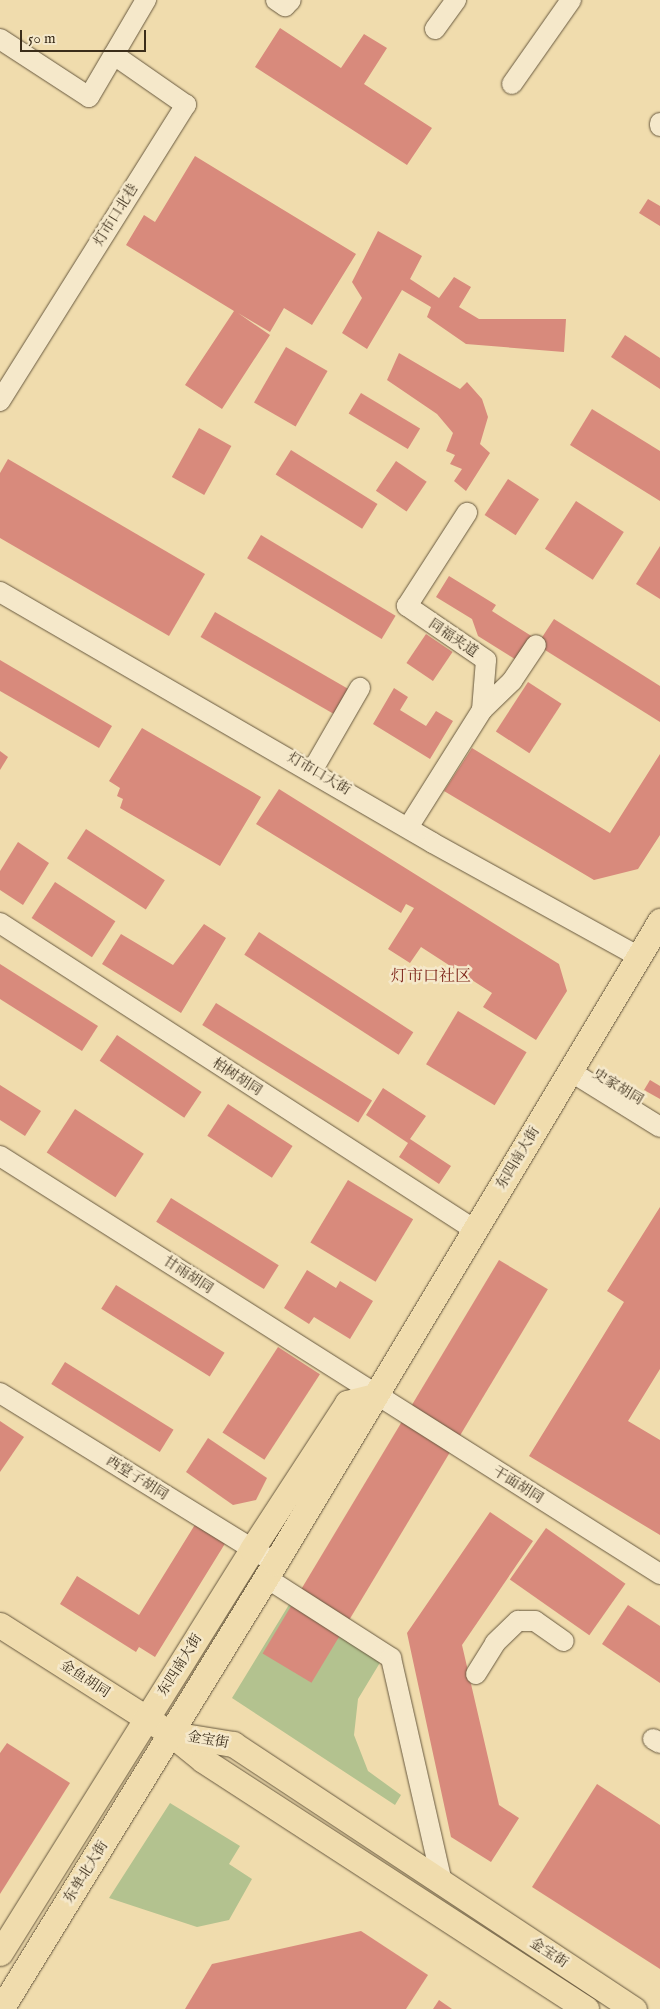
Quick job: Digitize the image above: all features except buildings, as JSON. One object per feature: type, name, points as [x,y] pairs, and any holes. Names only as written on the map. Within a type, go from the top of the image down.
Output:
[{"type":"main road","name":"东四南大街","points":[[170,1734],[660,921]]},
{"type":"main road","name":"东四南大街","points":[[0,1953],[148,1719],[252,1549],[347,1403],[375,1396]]},
{"type":"main road","name":"金鱼胡同","points":[[0,1625],[170,1734]]},
{"type":"main road","name":"金宝街","points":[[170,1734],[233,1744],[634,2009]]},
{"type":"main road","name":"金宝街","points":[[170,1734],[203,1760],[586,2009]]},
{"type":"main road","name":"东单北大街","points":[[1,2009],[170,1734]]},
{"type":"main road","points":[[0,2000],[1,2009]]},
{"type":"street","points":[[0,39],[89,97],[146,0]]},
{"type":"street","points":[[276,0],[285,6],[291,0]]},
{"type":"street","points":[[435,30],[456,0]]},
{"type":"street","points":[[512,84],[571,0]]},
{"type":"street","name":"灯市口北巷","points":[[0,401],[186,105],[114,55]]},
{"type":"street","name":"同福夹道","points":[[409,826],[482,710],[486,660],[407,606],[466,513]]},
{"type":"street","name":"灯市口大街","points":[[0,592],[638,956]]},
{"type":"street","points":[[482,710],[512,681],[536,645]]},
{"type":"street","points":[[312,771],[360,688]]},
{"type":"street","name":"柏树胡同","points":[[0,923],[474,1230]]},
{"type":"street","points":[[573,1066],[660,1126]]},
{"type":"street","name":"史家胡同","points":[[573,1066],[660,1113]]},
{"type":"street","name":"甘雨胡同","points":[[0,1156],[375,1396]]},
{"type":"street","name":"西堂子胡同","points":[[0,1393],[252,1549],[270,1570],[392,1658],[442,1882]]},
{"type":"street","name":"干面胡同","points":[[375,1396],[660,1574]]},
{"type":"street","points":[[476,1674],[495,1643],[518,1621],[535,1621],[564,1641]]},
{"type":"green space","points":[[290,1603],[381,1661],[358,1699],[354,1735],[368,1771],[401,1795],[395,1805],[232,1698]]},
{"type":"green space","points":[[170,1803],[240,1846],[229,1864],[252,1879],[229,1920],[197,1927],[109,1898]]},
{"type":"district","name":"灯市口社区","points":[[431,977]]}]
